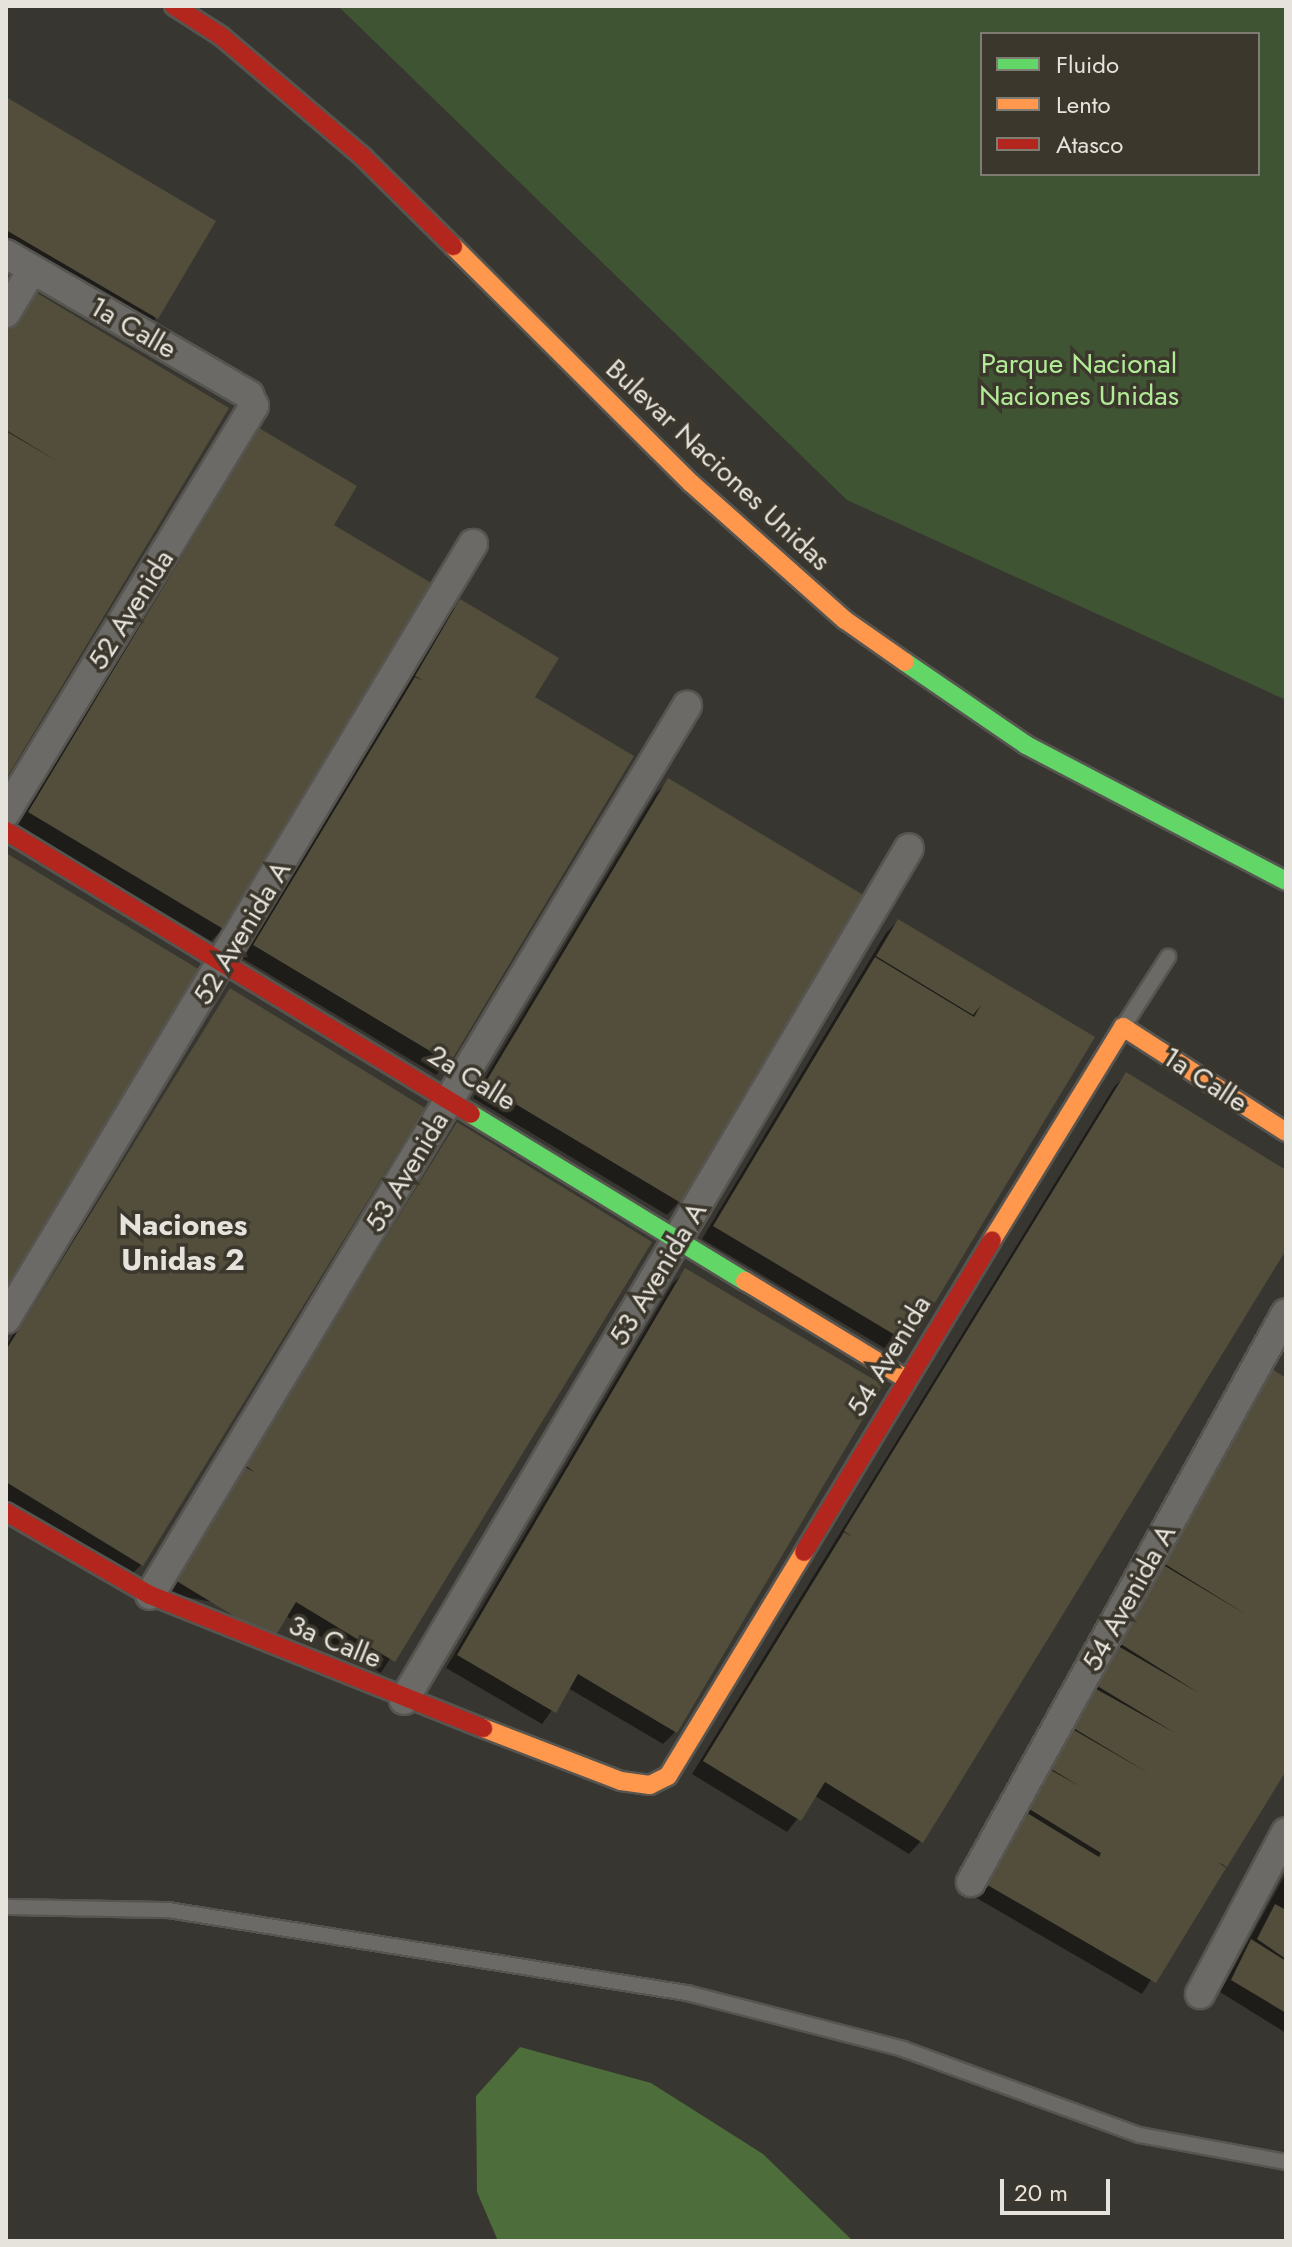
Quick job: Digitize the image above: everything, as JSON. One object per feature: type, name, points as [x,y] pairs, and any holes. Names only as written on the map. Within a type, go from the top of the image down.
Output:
[{"type":"street","name":"Bulevar Naciones Unidas","points":[[174,6],[221,36],[363,157],[691,483],[845,620],[1026,745],[1286,881]]},
{"type":"street","name":"1a Calle","points":[[6,254],[249,395],[254,406]]},
{"type":"street","points":[[6,313],[32,270]]},
{"type":"street","name":"52 Avenida","points":[[6,813],[254,406]]},
{"type":"street","name":"52 Avenida A","points":[[6,1319],[226,961],[473,544]]},
{"type":"street","name":"53 Avenida","points":[[150,1595],[687,706]]},
{"type":"street","name":"2a Calle","points":[[6,831],[452,1098],[906,1379]]},
{"type":"street","name":"53 Avenida A","points":[[404,1700],[909,848]]},
{"type":"street","name":"1a Calle","points":[[1123,1027],[1286,1132]]},
{"type":"street","name":"54 Avenida","points":[[658,1783],[684,1755],[906,1379],[1123,1027]]},
{"type":"street","name":"54 Avenida A","points":[[971,1882],[1286,1313]]},
{"type":"street","name":"3a Calle","points":[[6,1512],[150,1595],[404,1700],[621,1781],[658,1783]]},
{"type":"street","points":[[1200,1994],[1286,1832]]},
{"type":"lane","name":"54 Avenida","points":[[1123,1027],[1168,957]]},
{"type":"lane","points":[[6,1907],[168,1910],[687,1993],[903,2049],[1139,2135],[1286,2162]]},
{"type":"green space","name":"Parque Nacional Naciones Unidas","points":[[338,6],[1286,6],[1286,700],[847,500]]},
{"type":"green space","points":[[520,2047],[651,2083],[763,2154],[853,2241],[498,2241],[477,2192],[476,2096]]},
{"type":"building","points":[[6,97],[216,221],[158,319],[6,230]]},
{"type":"building","points":[[32,290],[229,408],[6,779],[6,431],[62,464],[6,430],[6,333]]},
{"type":"building","points":[[259,428],[357,486],[334,525],[433,584],[225,930],[28,812]]},
{"type":"building","points":[[460,599],[559,658],[535,697],[634,756],[450,1063],[253,945],[415,677],[424,681],[415,676]]},
{"type":"building","points":[[668,778],[865,896],[681,1203],[484,1085]]},
{"type":"building","points":[[6,853],[200,970],[6,1293]]},
{"type":"building","points":[[898,919],[1095,1037],[910,1344],[713,1226],[875,957],[974,1017],[981,1005],[973,1015],[876,956]]},
{"type":"building","points":[[230,988],[425,1108],[143,1566],[6,1482],[6,1350]]},
{"type":"building","points":[[1126,1072],[1286,1170],[1286,1250],[923,1843],[825,1782],[801,1821],[703,1761],[844,1532],[853,1537],[844,1531]]},
{"type":"building","points":[[457,1122],[652,1242],[395,1662],[296,1602],[273,1640],[175,1580],[245,1467],[254,1472],[245,1465]]},
{"type":"building","points":[[685,1268],[883,1385],[677,1733],[578,1674],[556,1713],[457,1655]]},
{"type":"building","points":[[1265,1365],[1286,1378],[1286,1771],[1227,1867],[1218,1862],[1226,1868],[1156,1983],[984,1883],[1019,1808],[1099,1857],[1101,1853],[1026,1807],[1049,1769],[1081,1787],[1043,1764],[1067,1726],[1150,1774],[1065,1723],[1089,1685],[1175,1733],[1094,1684],[1118,1646],[1199,1693],[1116,1641],[1165,1566],[1247,1615],[1160,1561],[1207,1487],[1195,1480]]},
{"type":"building","points":[[1275,1904],[1286,1910],[1286,1959],[1257,1939]]},
{"type":"building","points":[[1251,1939],[1286,1961],[1286,2013],[1231,1980]]},
{"type":"traffic: fast","points":[[905,662],[1026,745],[1286,881]]},
{"type":"traffic: fast","points":[[471,1114],[745,1281]]},
{"type":"traffic: slow","points":[[453,246],[691,483],[845,620],[905,662]]},
{"type":"traffic: slow","points":[[992,1240],[1123,1027],[1286,1132]]},
{"type":"traffic: slow","points":[[745,1281],[906,1379]]},
{"type":"traffic: slow","points":[[483,1728],[621,1781],[650,1785],[668,1776],[804,1552]]},
{"type":"traffic: jam","points":[[174,6],[221,36],[363,157],[453,246]]},
{"type":"traffic: jam","points":[[6,831],[471,1114]]},
{"type":"traffic: jam","points":[[804,1552],[992,1240]]},
{"type":"traffic: jam","points":[[6,1512],[150,1595],[483,1728]]},
{"type":"district","name":"Naciones Unidas 2","points":[[183,1242]]}]
